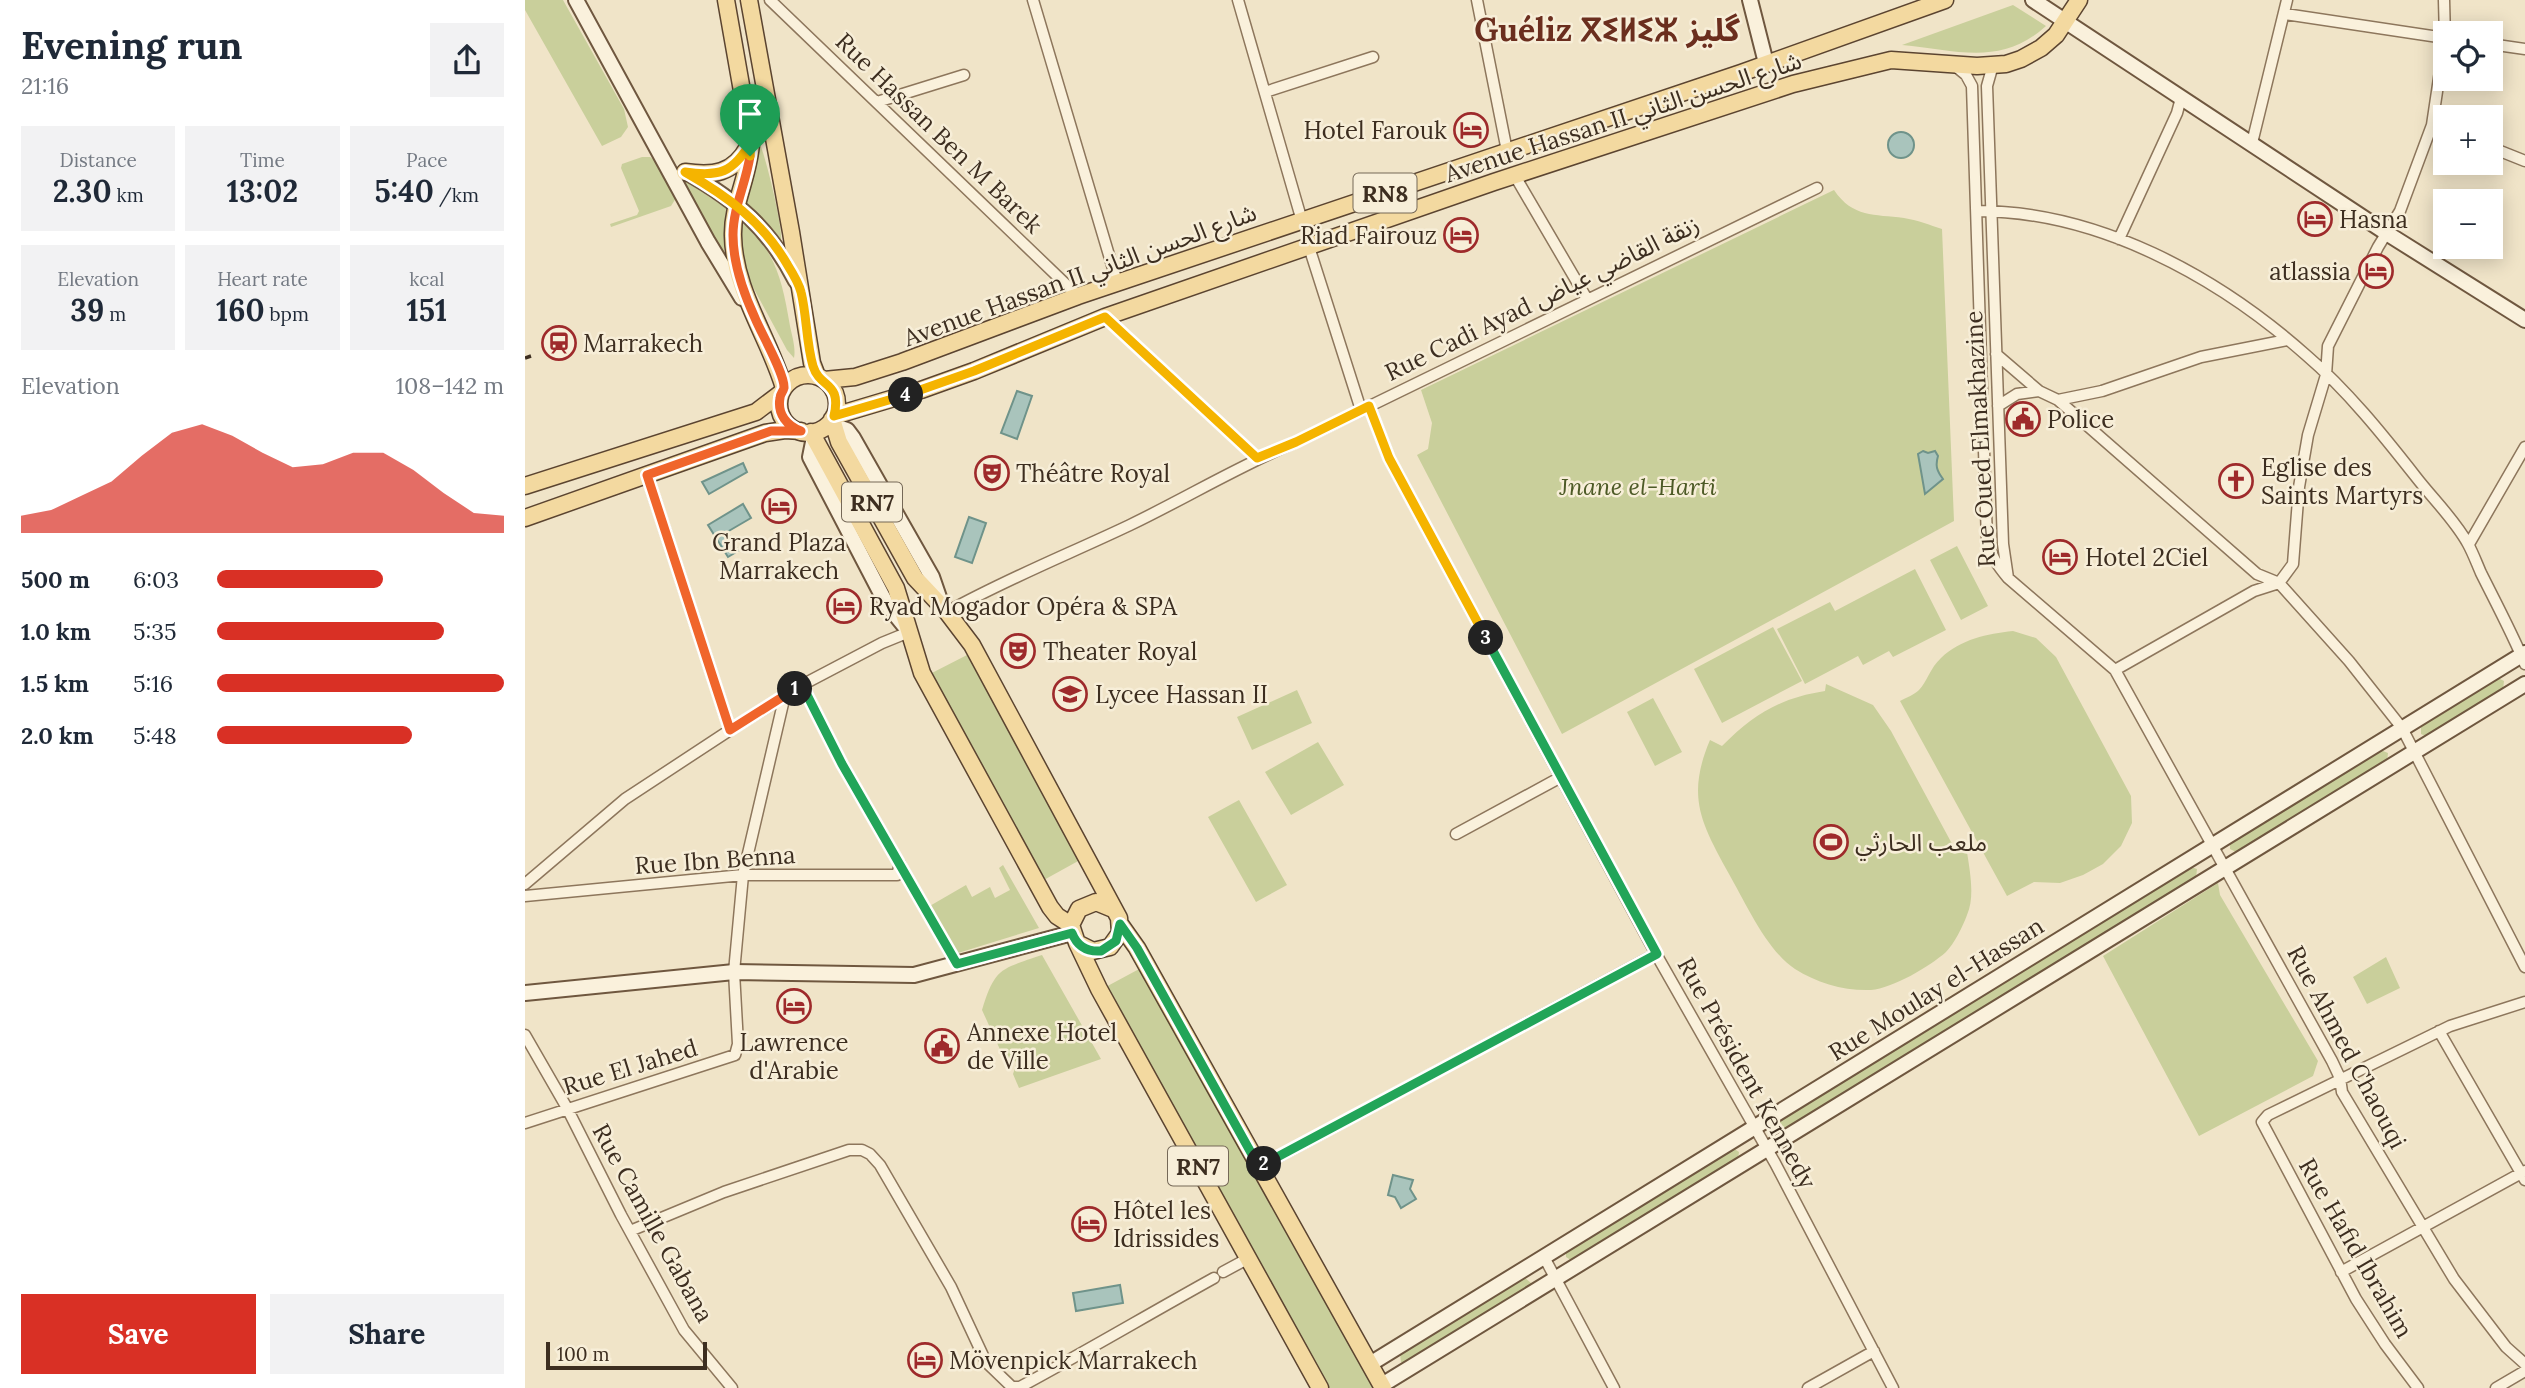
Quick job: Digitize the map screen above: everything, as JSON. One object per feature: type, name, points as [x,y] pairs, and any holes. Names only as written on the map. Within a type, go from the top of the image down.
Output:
[{"type":"main road","points":[[726,0],[751,142],[749,161],[737,205],[733,235],[735,258],[740,280],[774,358],[782,391],[779,405],[782,416],[790,426],[808,433]]},
{"type":"main road","points":[[749,0],[812,363],[820,378],[835,394],[837,402],[833,420]]},
{"type":"main road","name":"Avenue Hassan II شارع الحسن الثاني","points":[[820,378],[853,377],[902,362],[1117,282],[1945,0]]},
{"type":"main road","name":"RN8","points":[[2067,21],[2079,0]]},
{"type":"main road","name":"Avenue Hassan II شارع الحسن الثاني","points":[[833,420],[974,371],[1105,317],[1717,107],[1818,77],[1891,60],[2006,64],[2033,54],[2056,35],[2067,21]]},
{"type":"main road","points":[[685,172],[709,175],[720,173],[739,161],[751,142]]},
{"type":"main road","name":"RN8","points":[[525,486],[756,412],[798,377],[820,378]]},
{"type":"main road","name":"RN8","points":[[525,518],[771,431],[808,433],[823,428],[833,420]]},
{"type":"main road","name":"RN7","points":[[833,420],[841,446],[915,578],[945,610],[972,646],[1008,709],[1117,917],[1137,948],[1383,1386]]},
{"type":"main road","name":"RN7","points":[[808,433],[896,588],[922,673],[1041,891],[1052,910],[1073,934],[1099,989],[1320,1388]]},
{"type":"main road","points":[[1089,903],[1104,903],[1117,917],[1118,937],[1106,949],[1093,951],[1073,934],[1077,911],[1089,903]]},
{"type":"street","points":[[576,0],[708,242],[755,318]]},
{"type":"street","name":"Rue Hassan Ben M Barek","points":[[771,0],[1078,296]]},
{"type":"street","points":[[1033,0],[1117,282]]},
{"type":"street","points":[[1238,0],[1302,221]]},
{"type":"street","points":[[1477,0],[1481,32],[1507,151]]},
{"type":"street","points":[[1750,0],[1766,63]]},
{"type":"street","points":[[2033,0],[2525,320]]},
{"type":"street","points":[[2252,143],[2287,0]]},
{"type":"street","points":[[2444,0],[2445,21]]},
{"type":"street","points":[[2285,14],[2433,36]]},
{"type":"street","points":[[2503,45],[2525,48]]},
{"type":"street","points":[[1265,92],[1373,57]]},
{"type":"street","name":"Rue Oued Elmakhazine","points":[[1952,64],[1966,75],[1972,86],[1987,541],[1995,562],[2008,578]]},
{"type":"street","name":"Rue Oued Elmakhazine","points":[[1993,65],[1987,86],[2003,544],[2008,578]]},
{"type":"street","points":[[877,102],[964,75]]},
{"type":"street","points":[[2008,578],[2115,670],[2254,591],[2279,583],[2293,564],[2299,487],[2308,435],[2326,374],[2328,346],[2378,247],[2400,211],[2432,125],[2437,91]]},
{"type":"street","points":[[2119,239],[2177,113],[2181,98]]},
{"type":"street","points":[[2503,152],[2525,161]]},
{"type":"street","points":[[668,166],[685,172],[737,205],[769,237],[801,290]]},
{"type":"street","points":[[1515,176],[1587,299]]},
{"type":"street","name":"Rue Cadi Ayad زنقة القاضي عياض","points":[[945,610],[1130,525],[1257,458],[1296,442],[1817,188]]},
{"type":"street","points":[[1977,211],[2047,218],[2119,239],[2164,258],[2228,295],[2306,354],[2392,446],[2469,544],[2524,657]]},
{"type":"street","name":"Rue Président Kennedy","points":[[1309,247],[1365,408],[1389,458],[1560,777],[1767,1148],[1893,1388]]},
{"type":"street","points":[[1105,317],[1257,458]]},
{"type":"street","points":[[2058,400],[2102,391],[2201,357],[2287,340]]},
{"type":"street","points":[[1996,354],[2039,391],[2058,400],[2257,574],[2279,583],[2349,661],[2402,728],[2525,967]]},
{"type":"street","points":[[1998,406],[2017,394],[2039,391]]},
{"type":"street","points":[[2469,544],[2525,447]]},
{"type":"street","points":[[647,475],[730,730]]},
{"type":"street","points":[[525,884],[625,799],[785,695],[908,631]]},
{"type":"street","name":"Rue Moulay el-Hassan","points":[[1370,1364],[2402,728],[2524,657]]},
{"type":"street","name":"Rue Ahmed Chaouqi","points":[[2115,670],[2340,1078],[2342,1092],[2454,1279],[2506,1347],[2525,1364]]},
{"type":"street","name":"Rue Moulay el-Hassan","points":[[1383,1386],[1556,1277],[2525,684]]},
{"type":"street","points":[[802,685],[842,764],[957,964]]},
{"type":"street","points":[[734,972],[743,875],[785,695]]},
{"type":"street","points":[[1456,834],[1560,777]]},
{"type":"street","name":"Rue Ibn Benna","points":[[525,896],[743,875],[897,875],[900,864]]},
{"type":"street","points":[[525,993],[734,972],[906,976],[1073,934]]},
{"type":"street","points":[[1259,1167],[1657,954]]},
{"type":"street","name":"Rue El Jahed","points":[[525,1122],[735,1055],[738,1044],[734,972]]},
{"type":"street","points":[[2340,1078],[2439,1031],[2525,1002]]},
{"type":"street","points":[[2341,1272],[2524,1175],[2439,1031]]},
{"type":"street","name":"Rue Camille Gabana","points":[[525,1035],[567,1108],[684,1330],[731,1388]]},
{"type":"street","name":"Rue Hafid Ibrahim","points":[[2340,1078],[2268,1115],[2263,1125],[2341,1272],[2385,1344],[2418,1388]]},
{"type":"street","points":[[630,1231],[724,1192],[849,1150],[862,1150],[876,1159],[893,1185],[951,1287],[986,1362],[1012,1387],[1020,1387],[1080,1355],[1138,1319],[1249,1258]]},
{"type":"street","points":[[1544,1257],[1614,1388]]},
{"type":"street","points":[[1808,1388],[1874,1351]]},
{"type":"street","points":[[2496,1388],[2525,1371]]},
{"type":"green space","points":[[525,0],[563,0],[624,109],[628,127],[621,137],[602,146],[525,10]]},
{"type":"green space","points":[[2013,5],[2046,26],[2029,39],[2012,47],[1978,53],[1902,45]]},
{"type":"green space","points":[[759,142],[773,190],[781,239],[743,202]]},
{"type":"green space","points":[[650,157],[657,162],[676,198],[671,206],[611,227],[610,224],[637,215],[639,211],[621,168],[622,164]]},
{"type":"green space","points":[[681,178],[726,208],[724,257],[681,183]]},
{"type":"green space","name":"Jnane el-Harti","points":[[1834,190],[1849,206],[1865,213],[1909,219],[1942,229],[1954,521],[1562,734],[1417,455],[1428,449],[1432,423],[1421,390]]},
{"type":"green space","points":[[741,218],[762,243],[776,267],[787,309],[794,358],[748,278],[739,245]]},
{"type":"green space","points":[[1957,546],[1988,606],[1961,620],[1930,560]]},
{"type":"green space","points":[[1915,569],[1946,630],[1893,657],[1889,651],[1863,665],[1858,656],[1805,684],[1777,629],[1830,602],[1835,611]]},
{"type":"green space","points":[[1773,627],[1802,681],[1722,723],[1694,669]]},
{"type":"green space","points":[[2013,631],[2036,638],[2056,657],[2131,796],[2132,823],[2121,846],[2103,864],[2060,883],[2034,882],[2007,896],[1900,701],[1919,690],[1937,662],[1957,646],[1984,636]]},
{"type":"green space","points":[[967,655],[1080,860],[1042,881],[928,675]]},
{"type":"green space","points":[[2496,677],[2504,681],[2503,690],[2428,737],[2421,734],[2421,725]]},
{"type":"green space","name":"ملعب الحارثي","points":[[1826,684],[1873,705],[1891,731],[1957,853],[1967,852],[1971,892],[1969,908],[1949,949],[1910,976],[1871,990],[1851,989],[1822,982],[1795,969],[1775,951],[1750,912],[1711,840],[1700,809],[1699,778],[1710,740],[1722,746],[1757,716],[1794,698],[1825,691]]},
{"type":"green space","points":[[1297,690],[1312,723],[1252,750],[1237,717]]},
{"type":"green space","points":[[1653,698],[1682,752],[1655,766],[1627,712]]},
{"type":"green space","points":[[1318,742],[1344,785],[1291,815],[1265,772]]},
{"type":"green space","points":[[2378,749],[2388,753],[2387,762],[2238,853],[2230,849],[2230,841]]},
{"type":"green space","points":[[1239,800],[1287,885],[1256,902],[1208,817]]},
{"type":"green space","points":[[1003,865],[1039,928],[958,953],[953,951],[928,907],[966,885],[972,897],[990,887],[995,898],[1010,890],[999,868]]},
{"type":"green space","points":[[2188,866],[2197,869],[2196,878],[1785,1132],[1777,1128],[1777,1119]]},
{"type":"green space","points":[[2218,883],[2220,895],[2318,1061],[2313,1076],[2199,1136],[2103,956]]},
{"type":"green space","points":[[1042,955],[1101,1059],[1019,1088],[1013,1074],[1017,1062],[1003,1056],[982,1010],[991,985],[1001,972],[1017,963]]},
{"type":"green space","points":[[2386,957],[2400,988],[2367,1004],[2353,977]]},
{"type":"green space","points":[[1141,968],[1376,1388],[1325,1388],[1102,989]]},
{"type":"green space","points":[[1733,1148],[1739,1152],[1738,1159],[1572,1261],[1566,1257],[1566,1250]]},
{"type":"green space","points":[[1524,1277],[1531,1283],[1531,1288],[1405,1364],[1401,1362],[1400,1354]]},
{"type":"water","points":[[1901,132],[1910,136],[1914,145],[1910,154],[1901,158],[1892,154],[1888,145],[1892,136]]},
{"type":"water","points":[[1017,391],[1032,396],[1017,439],[1001,433]]},
{"type":"water","points":[[1935,451],[1938,456],[1937,468],[1943,479],[1925,494],[1918,454]]},
{"type":"water","points":[[743,463],[747,472],[709,494],[702,482]]},
{"type":"water","points":[[743,504],[751,518],[727,532],[738,551],[728,557],[708,525]]},
{"type":"water","points":[[969,517],[986,523],[972,563],[955,557]]},
{"type":"water","points":[[1393,1175],[1413,1180],[1410,1189],[1416,1199],[1401,1208],[1395,1197],[1388,1195]]},
{"type":"water","points":[[1120,1285],[1123,1303],[1076,1311],[1073,1293]]},
{"type":"railway","points":[[525,358],[531,356]]},
{"type":"place","name":"Hotel Farouk","points":[[1471,130]]},
{"type":"place","name":"Hasna","points":[[2315,219]]},
{"type":"place","name":"Riad Fairouz","points":[[1461,235]]},
{"type":"place","name":"atlassia","points":[[2376,271]]},
{"type":"place","name":"Marrakech","points":[[559,343]]},
{"type":"place","name":"Police","points":[[2023,419]]},
{"type":"place","name":"Théâtre Royal","points":[[992,473]]},
{"type":"place","name":"Eglise des Saints Martyrs","points":[[2236,481]]},
{"type":"place","name":"Grand Plaza Marrakech","points":[[779,506]]},
{"type":"place","name":"Hotel 2Ciel","points":[[2060,557]]},
{"type":"place","name":"Ryad Mogador Opéra & SPA","points":[[844,606]]},
{"type":"place","name":"Theater Royal","points":[[1018,651]]},
{"type":"place","name":"Lycee Hassan II","points":[[1070,694]]},
{"type":"place","name":"ملعب الحارثي","points":[[1831,842]]},
{"type":"place","name":"Lawrence d'Arabie","points":[[794,1006]]},
{"type":"place","name":"Annexe Hotel de Ville","points":[[942,1046]]},
{"type":"place","name":"Hôtel les Idrissides","points":[[1089,1224]]},
{"type":"place","name":"Mövenpick Marrakech","points":[[925,1360]]},
{"type":"district","name":"Guéliz ⴳⵉⵍⵉⵣ گليز","points":[[1607,29]]},
{"type":"route","points":[[750,156],[737,205],[734,220],[736,267],[784,388],[779,401],[781,412],[790,426],[801,431],[771,431],[647,475],[730,730],[802,685],[842,764],[957,964],[1072,933],[1077,943],[1084,948],[1101,951],[1116,941],[1120,924],[1137,948],[1259,1167],[1657,954],[1389,458],[1369,406],[1257,458],[1105,317],[974,371],[834,416],[837,402],[835,394],[832,388],[817,376],[812,363],[801,290],[789,266],[753,219],[737,205],[719,192],[685,172],[709,175],[720,173],[739,161],[751,142],[750,156]]}]
